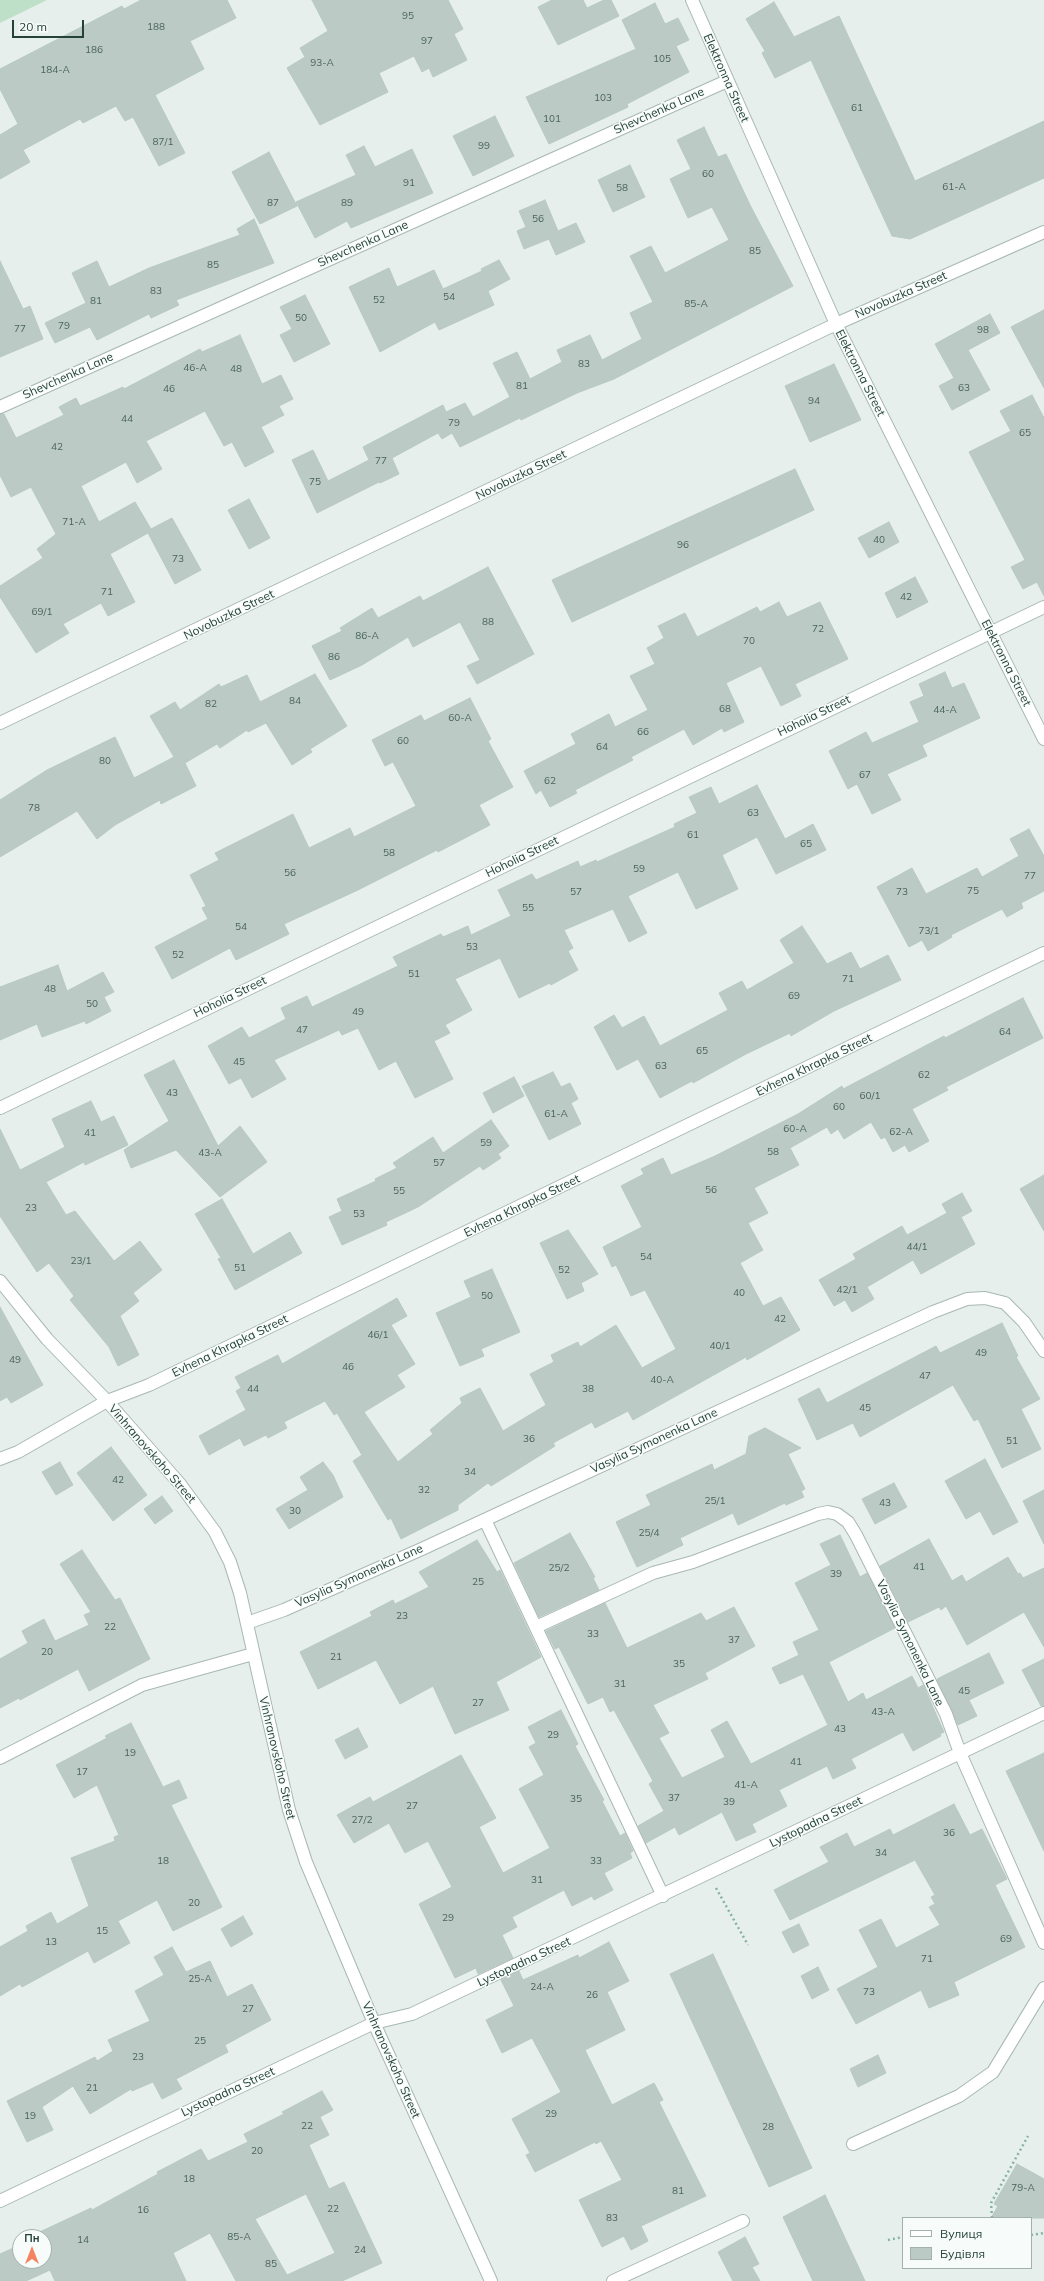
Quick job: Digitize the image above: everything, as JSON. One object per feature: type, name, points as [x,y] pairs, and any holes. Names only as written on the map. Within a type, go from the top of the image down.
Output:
[{"type":"street","name":"Elektronna Street","points":[[692,0],[836,324],[1044,739]]},
{"type":"street","name":"Shevchenka Lane","points":[[0,407],[727,81]]},
{"type":"street","name":"Novobuzka Street","points":[[0,723],[836,324],[1044,232]]},
{"type":"street","name":"Hoholia Street","points":[[0,1108],[990,631],[1044,607]]},
{"type":"street","name":"Evhena Khrapka Street","points":[[0,1459],[18,1452],[107,1401],[156,1382],[1044,953]]},
{"type":"street","name":"Vinhranovskoho Street","points":[[0,1281],[46,1339],[107,1401],[180,1484],[214,1532],[230,1562],[240,1593],[288,1810],[306,1862],[374,2023],[491,2281]]},
{"type":"street","name":"Vasylia Symonenka Lane","points":[[247,1623],[284,1610],[485,1520],[933,1312],[967,1299],[985,1298],[1005,1303],[1024,1322],[1044,1352]]},
{"type":"street","name":"Vasylia Symonenka Lane","points":[[536,1627],[653,1573],[693,1562],[818,1514],[828,1512],[838,1514],[848,1522],[856,1535],[946,1714],[960,1753],[1044,1943]]},
{"type":"street","points":[[485,1520],[663,1896]]},
{"type":"street","points":[[0,1758],[142,1686],[253,1654]]},
{"type":"street","name":"Lystopadna Street","points":[[0,2201],[374,2023],[412,2014],[663,1896],[1044,1713]]},
{"type":"street","points":[[853,2144],[959,2096],[993,2072],[1044,1988]]},
{"type":"street","points":[[613,2281],[743,2221]]},
{"type":"path","points":[[708,1874],[748,1945]]},
{"type":"path","points":[[992,2217],[991,2202],[1028,2136]]},
{"type":"path","points":[[1032,2235],[1044,2233]]},
{"type":"path","points":[[888,2240],[902,2237]]},
{"type":"green space","points":[[0,0],[47,0],[0,23]]},
{"type":"building","points":[[141,0],[227,0],[236,18],[190,41],[204,69],[155,95],[185,153],[159,166],[133,117],[125,121],[116,106],[83,123],[80,119],[23,150],[30,162],[0,179],[0,135],[18,124],[0,89],[0,69],[122,6],[124,9]]},
{"type":"building","points":[[312,0],[448,0],[463,29],[454,34],[467,60],[433,77],[429,68],[422,72],[414,56],[379,73],[388,92],[320,125],[287,68],[305,57],[300,48],[328,31]]},
{"type":"building","points":[[552,0],[583,0],[587,8],[604,0],[611,0],[619,16],[558,45],[538,7]]},
{"type":"building","points":[[774,2],[794,37],[839,16],[915,181],[1044,121],[1044,178],[910,239],[892,236],[811,60],[775,78],[762,53],[765,51],[746,19]]},
{"type":"building","points":[[655,3],[665,24],[678,18],[689,40],[676,46],[689,72],[627,104],[628,107],[549,144],[526,97],[636,49],[622,20]]},
{"type":"building","points":[[495,116],[514,156],[473,176],[453,136]]},
{"type":"building","points":[[704,127],[718,157],[726,154],[751,207],[793,286],[614,379],[577,393],[521,420],[520,418],[460,447],[452,433],[442,439],[438,433],[392,458],[399,474],[380,483],[379,482],[317,513],[292,460],[313,450],[328,481],[369,460],[363,447],[443,405],[446,412],[465,403],[473,417],[510,397],[493,363],[517,352],[530,379],[562,362],[557,350],[590,335],[602,360],[642,339],[630,313],[653,302],[630,256],[651,246],[665,273],[729,240],[712,207],[688,218],[670,179],[691,169],[677,140]]},
{"type":"building","points":[[364,146],[375,167],[412,149],[433,193],[351,228],[347,221],[315,238],[296,202],[356,175],[346,155]]},
{"type":"building","points":[[269,152],[297,206],[260,224],[232,172]]},
{"type":"building","points":[[630,165],[645,197],[613,212],[598,180]]},
{"type":"building","points":[[545,200],[558,231],[576,223],[585,242],[556,255],[549,239],[524,249],[517,231],[526,227],[519,211]]},
{"type":"building","points":[[254,219],[274,263],[176,300],[179,305],[151,318],[149,314],[97,340],[90,327],[55,343],[45,323],[86,303],[72,273],[97,261],[109,287],[149,268],[240,235],[237,229]]},
{"type":"building","points":[[499,260],[510,279],[488,291],[494,305],[439,330],[435,322],[380,352],[349,287],[389,268],[397,287],[434,270],[443,289],[482,271],[481,269]]},
{"type":"building","points":[[0,261],[23,309],[30,306],[43,339],[0,357]]},
{"type":"building","points":[[305,295],[330,344],[294,362],[280,335],[292,329],[280,307]]},
{"type":"building","points":[[1044,310],[1044,388],[1011,327]]},
{"type":"building","points":[[990,314],[1000,333],[968,350],[990,390],[952,410],[939,386],[954,378],[935,344]]},
{"type":"building","points":[[240,335],[262,384],[281,375],[293,399],[279,406],[284,415],[261,427],[274,452],[245,467],[232,442],[224,446],[205,411],[146,441],[162,469],[137,483],[126,462],[81,486],[99,522],[135,502],[151,529],[172,518],[201,570],[175,584],[148,533],[110,554],[135,602],[108,616],[101,603],[63,624],[69,633],[36,653],[0,597],[0,586],[43,558],[37,549],[56,534],[31,487],[11,497],[0,475],[0,414],[4,414],[16,438],[64,415],[59,407],[76,398],[80,406],[123,387],[124,389],[200,349],[202,352]]},
{"type":"building","points":[[834,364],[861,420],[810,442],[785,386]]},
{"type":"building","points":[[1032,395],[1044,418],[1044,596],[1037,582],[1023,589],[1011,567],[1025,560],[969,452],[1011,431],[1000,411]]},
{"type":"building","points":[[795,469],[814,510],[572,622],[552,580]]},
{"type":"building","points":[[249,499],[270,538],[249,549],[228,510]]},
{"type":"building","points":[[889,522],[899,542],[869,558],[858,538]]},
{"type":"building","points":[[488,567],[534,654],[477,684],[467,666],[480,660],[460,622],[413,647],[408,637],[362,665],[330,680],[312,646],[342,631],[340,628],[372,608],[378,618],[420,596],[423,601]]},
{"type":"building","points":[[915,577],[928,602],[897,618],[885,593]]},
{"type":"building","points":[[779,602],[787,617],[820,602],[848,659],[795,684],[801,696],[781,706],[761,666],[726,683],[744,722],[724,732],[722,728],[693,745],[684,729],[631,757],[633,760],[575,790],[577,793],[550,807],[541,790],[536,794],[524,771],[576,744],[571,734],[609,714],[615,727],[648,710],[630,676],[655,664],[647,648],[664,638],[658,626],[685,613],[697,637],[757,607],[760,612]]},
{"type":"building","points":[[945,672],[952,688],[964,683],[980,718],[922,745],[927,756],[887,774],[901,800],[872,814],[857,784],[848,789],[829,751],[866,732],[872,743],[919,722],[910,702],[924,696],[919,684]]},
{"type":"building","points":[[315,674],[347,726],[310,749],[312,752],[292,765],[266,723],[248,732],[247,730],[220,748],[217,744],[185,763],[196,786],[161,804],[160,800],[115,825],[97,839],[77,811],[0,857],[0,800],[47,770],[115,737],[134,778],[174,757],[150,716],[175,702],[180,710],[219,684],[221,687],[247,675],[260,702]]},
{"type":"building","points":[[470,698],[491,739],[488,741],[513,787],[479,805],[490,825],[438,852],[437,850],[358,890],[284,924],[289,934],[236,960],[230,948],[172,979],[155,947],[208,919],[202,908],[206,906],[190,875],[219,860],[215,853],[293,814],[309,848],[350,828],[354,837],[416,806],[393,762],[385,766],[372,740],[421,715],[424,721]]},
{"type":"building","points":[[757,785],[785,839],[813,824],[826,850],[776,874],[757,837],[722,855],[738,889],[696,909],[678,872],[628,896],[647,933],[629,942],[613,909],[564,930],[573,948],[568,951],[578,970],[551,985],[550,983],[519,998],[500,958],[455,979],[472,1010],[445,1025],[450,1033],[434,1041],[453,1079],[415,1098],[396,1061],[379,1070],[358,1028],[342,1035],[339,1030],[274,1060],[286,1079],[252,1098],[241,1078],[229,1084],[208,1046],[242,1027],[249,1038],[286,1019],[281,1008],[307,996],[312,1007],[398,966],[393,957],[441,934],[443,937],[468,926],[471,935],[511,916],[498,890],[532,874],[536,880],[578,861],[580,867],[596,860],[597,862],[675,827],[674,824],[697,813],[689,797],[711,787],[719,804]]},
{"type":"building","points":[[1029,829],[1044,856],[1044,891],[1021,903],[1023,908],[1007,917],[1002,909],[951,935],[952,937],[928,951],[922,940],[909,947],[877,887],[912,868],[926,894],[977,868],[982,877],[1019,856],[1010,839]]},
{"type":"building","points":[[802,926],[827,964],[851,952],[860,969],[888,955],[901,980],[834,1011],[791,1036],[790,1033],[746,1054],[693,1083],[692,1081],[660,1098],[638,1059],[617,1070],[594,1027],[614,1015],[622,1028],[644,1016],[660,1046],[728,1010],[719,993],[742,981],[747,990],[794,963],[780,940]]},
{"type":"building","points":[[58,965],[67,991],[103,972],[114,992],[104,997],[111,1011],[86,1024],[85,1021],[42,1037],[37,1024],[0,1040],[0,987]]},
{"type":"building","points":[[1023,998],[1043,1038],[946,1087],[948,1090],[912,1109],[929,1141],[909,1152],[905,1145],[893,1152],[885,1137],[881,1139],[871,1122],[844,1139],[838,1129],[831,1134],[827,1127],[790,1148],[799,1165],[754,1188],[768,1213],[748,1223],[763,1250],[740,1263],[763,1306],[781,1297],[800,1330],[747,1360],[746,1357],[633,1420],[628,1411],[595,1428],[592,1422],[553,1443],[555,1446],[491,1486],[488,1483],[458,1505],[458,1510],[401,1539],[391,1518],[388,1520],[353,1461],[362,1455],[337,1413],[334,1415],[325,1401],[284,1422],[287,1428],[268,1438],[266,1435],[244,1446],[240,1438],[209,1455],[199,1436],[246,1410],[236,1391],[241,1388],[235,1377],[278,1355],[282,1364],[397,1298],[407,1316],[391,1325],[415,1364],[397,1375],[405,1387],[364,1412],[398,1462],[433,1434],[430,1430],[462,1403],[460,1398],[480,1388],[503,1431],[546,1405],[530,1374],[554,1362],[551,1355],[578,1342],[580,1347],[616,1325],[642,1368],[676,1349],[645,1290],[631,1296],[616,1265],[612,1267],[603,1247],[642,1227],[621,1186],[644,1174],[641,1169],[663,1158],[671,1175],[715,1156],[798,1114],[842,1086],[843,1089],[944,1036],[945,1038]]},
{"type":"building","points":[[174,1060],[218,1146],[240,1126],[267,1162],[220,1197],[176,1150],[131,1168],[124,1150],[169,1121],[144,1075]]},
{"type":"building","points":[[553,1072],[561,1087],[570,1083],[578,1099],[571,1103],[581,1124],[549,1140],[522,1086]]},
{"type":"building","points":[[514,1077],[524,1096],[493,1113],[483,1093]]},
{"type":"building","points":[[91,1101],[101,1122],[114,1116],[128,1145],[85,1165],[84,1162],[46,1182],[66,1215],[75,1211],[114,1261],[140,1241],[162,1270],[133,1293],[139,1301],[120,1316],[139,1355],[118,1366],[109,1347],[70,1300],[74,1296],[49,1263],[37,1272],[0,1216],[0,1129],[20,1170],[65,1147],[52,1119]]},
{"type":"building","points":[[491,1120],[509,1146],[498,1154],[501,1158],[483,1170],[480,1166],[418,1207],[386,1222],[387,1225],[342,1245],[329,1217],[342,1211],[337,1199],[376,1181],[375,1179],[397,1168],[393,1163],[433,1137],[443,1153]]},
{"type":"building","points":[[1044,1175],[1044,1231],[1020,1189]]},
{"type":"building","points":[[962,1193],[972,1211],[961,1217],[975,1244],[921,1274],[913,1260],[867,1287],[874,1299],[852,1312],[845,1300],[834,1306],[819,1280],[856,1259],[853,1254],[902,1226],[907,1235],[947,1213],[942,1204]]},
{"type":"building","points":[[222,1199],[253,1254],[290,1232],[302,1253],[235,1290],[218,1259],[221,1258],[195,1214]]},
{"type":"building","points":[[568,1230],[598,1274],[581,1283],[584,1291],[567,1299],[540,1243]]},
{"type":"building","points":[[492,1269],[520,1332],[481,1349],[484,1356],[460,1366],[436,1313],[471,1297],[464,1281]]},
{"type":"building","points":[[0,1307],[43,1385],[11,1403],[7,1397],[0,1401]]},
{"type":"building","points":[[1002,1323],[1018,1356],[1016,1357],[1040,1399],[1021,1409],[1041,1449],[1002,1468],[978,1419],[974,1421],[953,1385],[860,1437],[853,1423],[817,1440],[798,1399],[819,1388],[827,1403],[936,1346],[940,1353]]},
{"type":"building","points":[[765,1428],[801,1448],[788,1454],[805,1489],[801,1491],[804,1497],[786,1505],[785,1503],[738,1525],[733,1513],[680,1538],[683,1545],[637,1567],[616,1522],[651,1505],[646,1495],[712,1464],[714,1470],[746,1454],[749,1436]]},
{"type":"building","points":[[111,1447],[147,1495],[113,1521],[77,1473]]},
{"type":"building","points":[[985,1459],[1018,1522],[993,1535],[980,1511],[966,1519],[945,1481]]},
{"type":"building","points":[[60,1462],[73,1485],[56,1495],[42,1472]]},
{"type":"building","points":[[323,1462],[333,1475],[343,1497],[289,1529],[276,1509],[308,1490],[300,1477]]},
{"type":"building","points":[[894,1483],[907,1507],[875,1524],[862,1499]]},
{"type":"building","points":[[1044,1490],[1044,1544],[1023,1501]]},
{"type":"building","points":[[162,1496],[173,1511],[155,1524],[144,1509]]},
{"type":"building","points":[[570,1533],[595,1577],[593,1578],[599,1590],[539,1617],[514,1563]]},
{"type":"building","points":[[840,1535],[860,1577],[867,1573],[895,1628],[829,1662],[848,1702],[863,1693],[866,1700],[912,1676],[918,1688],[923,1685],[944,1732],[940,1734],[941,1736],[913,1751],[903,1732],[851,1759],[856,1768],[833,1779],[827,1766],[779,1790],[787,1806],[752,1824],[756,1832],[736,1841],[722,1812],[679,1835],[675,1827],[646,1843],[638,1826],[664,1811],[649,1784],[653,1781],[614,1710],[610,1712],[603,1697],[588,1704],[559,1647],[555,1649],[546,1631],[605,1603],[627,1648],[701,1613],[706,1621],[734,1607],[755,1646],[705,1673],[708,1679],[653,1705],[669,1733],[659,1738],[682,1778],[725,1757],[711,1730],[727,1721],[751,1764],[828,1725],[803,1674],[780,1684],[772,1668],[799,1655],[793,1642],[819,1630],[795,1583],[831,1565],[820,1544]]},
{"type":"building","points":[[929,1539],[952,1581],[962,1575],[966,1582],[1008,1557],[1018,1574],[1020,1573],[1023,1578],[1044,1568],[1044,1647],[1024,1612],[967,1645],[946,1606],[941,1610],[939,1607],[908,1622],[880,1566]]},
{"type":"building","points":[[477,1540],[497,1572],[500,1570],[541,1657],[496,1682],[509,1710],[455,1734],[433,1686],[400,1704],[376,1660],[318,1689],[300,1652],[372,1616],[370,1612],[393,1600],[395,1604],[429,1587],[419,1572]]},
{"type":"building","points":[[82,1550],[115,1600],[120,1598],[150,1659],[89,1691],[78,1669],[20,1700],[19,1698],[0,1708],[0,1659],[28,1643],[22,1631],[44,1619],[55,1641],[89,1625],[84,1615],[91,1612],[60,1564]]},
{"type":"building","points":[[989,1653],[1004,1683],[969,1700],[977,1716],[958,1725],[937,1679]]},
{"type":"building","points":[[1044,1659],[1044,1706],[1041,1706],[1022,1670]]},
{"type":"building","points":[[561,1710],[578,1744],[575,1746],[604,1800],[602,1801],[620,1836],[625,1833],[633,1851],[630,1853],[632,1858],[604,1873],[613,1890],[594,1900],[592,1896],[572,1906],[564,1890],[512,1917],[517,1927],[502,1935],[513,1958],[478,1974],[476,1968],[455,1978],[419,1904],[452,1887],[428,1841],[405,1853],[389,1823],[354,1843],[337,1815],[370,1797],[373,1802],[461,1755],[496,1818],[479,1827],[503,1873],[550,1848],[519,1789],[544,1775],[529,1747],[536,1743],[528,1727]]},
{"type":"building","points":[[131,1723],[163,1787],[179,1780],[187,1798],[171,1805],[222,1907],[173,1931],[157,1900],[118,1921],[130,1943],[94,1963],[88,1951],[22,1987],[20,1984],[0,1996],[0,1947],[28,1931],[26,1926],[51,1912],[57,1924],[89,1906],[71,1858],[115,1841],[114,1837],[119,1835],[97,1785],[74,1798],[56,1765],[107,1738],[105,1736]]},
{"type":"building","points":[[358,1728],[368,1747],[345,1759],[335,1740]]},
{"type":"building","points":[[1044,1753],[1044,1851],[1006,1771]]},
{"type":"building","points":[[954,1804],[970,1835],[982,1829],[1007,1879],[995,1885],[1025,1947],[954,1982],[959,1995],[929,2008],[921,1990],[856,2024],[837,1989],[878,1967],[859,1930],[881,1919],[896,1948],[940,1925],[929,1907],[935,1904],[931,1897],[935,1895],[915,1860],[790,1920],[774,1890],[829,1862],[820,1847],[847,1833],[854,1847],[890,1829],[893,1835]]},
{"type":"building","points":[[243,1916],[253,1934],[231,1947],[221,1929]]},
{"type":"building","points":[[799,1924],[809,1945],[793,1953],[782,1932]]},
{"type":"building","points":[[609,1942],[629,1981],[607,1992],[625,2030],[585,2050],[612,2105],[654,2083],[663,2100],[659,2102],[706,2196],[641,2226],[648,2241],[631,2250],[624,2236],[602,2247],[579,2200],[622,2180],[601,2141],[596,2144],[595,2142],[535,2172],[526,2155],[530,2153],[512,2119],[561,2092],[532,2038],[502,2053],[486,2020],[514,2006],[501,1980],[519,1971],[523,1980],[578,1955],[579,1958]]},
{"type":"building","points":[[172,1947],[186,1972],[210,1961],[227,1997],[252,1984],[271,2020],[225,2045],[228,2052],[176,2079],[182,2089],[162,2099],[153,2082],[132,2091],[131,2089],[90,2114],[73,2086],[42,2107],[53,2130],[27,2142],[7,2101],[95,2057],[97,2061],[113,2051],[108,2040],[150,2021],[135,1991],[164,1975],[154,1957]]},
{"type":"building","points":[[713,1954],[812,2168],[769,2187],[670,1974]]},
{"type":"building","points":[[818,1967],[829,1990],[812,1999],[801,1976]]},
{"type":"building","points":[[878,2055],[886,2073],[858,2087],[850,2069]]},
{"type":"building","points":[[322,2091],[333,2110],[320,2117],[329,2135],[309,2145],[329,2189],[344,2182],[382,2263],[342,2281],[236,2281],[210,2233],[173,2253],[186,2281],[55,2281],[50,2270],[26,2281],[0,2281],[0,2254],[12,2249],[12,2269],[52,2269],[52,2229],[46,2229],[91,2208],[92,2210],[158,2174],[157,2172],[201,2149],[208,2161],[248,2142],[244,2134],[284,2114],[282,2112]],"holes":[[[306,2194],[335,2253],[287,2275],[255,2219]]]},
{"type":"building","points":[[1017,2164],[1044,2179],[1044,2218],[992,2217],[998,2206],[994,2204]]},
{"type":"building","points":[[825,2195],[865,2281],[813,2281],[783,2217]]},
{"type":"building","points":[[745,2237],[759,2264],[752,2267],[760,2281],[733,2281],[718,2252]]}]
